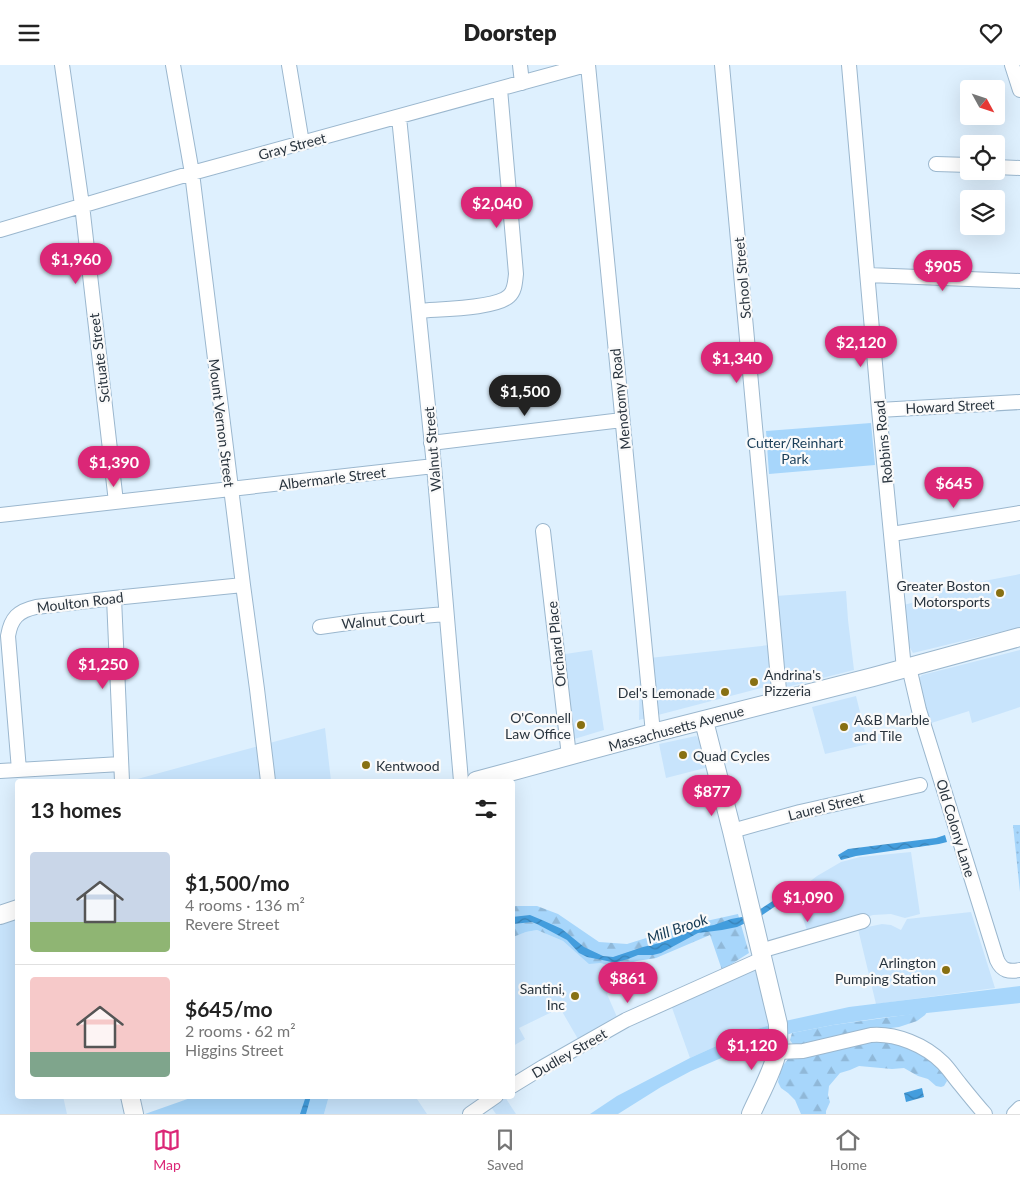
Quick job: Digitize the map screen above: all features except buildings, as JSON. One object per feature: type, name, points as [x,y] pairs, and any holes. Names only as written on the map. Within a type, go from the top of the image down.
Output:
[{"type":"main road","name":"Massachusetts Avenue","points":[[483,779],[1020,637]]},
{"type":"main road","points":[[704,721],[732,831],[776,1017],[778,1033],[777,1052],[751,1114]]},
{"type":"main road","points":[[0,915],[15,910]]},
{"type":"main road","points":[[131,1099],[134,1114]]},
{"type":"street","name":"Scituate Street","points":[[62,65],[82,205],[116,503]]},
{"type":"street","name":"Mount Vernon Street","points":[[173,65],[192,173],[268,779]]},
{"type":"street","points":[[289,65],[302,143]]},
{"type":"street","points":[[520,65],[522,83]]},
{"type":"street","name":"Gray Street","points":[[0,230],[192,173],[587,65]]},
{"type":"street","name":"Menotomy Road","points":[[587,65],[653,733]]},
{"type":"street","name":"School Street","points":[[722,65],[780,701]]},
{"type":"street","name":"Robbins Road","points":[[849,65],[879,410],[907,668]]},
{"type":"street","points":[[1012,65],[1020,90]]},
{"type":"street","points":[[419,311],[481,306],[495,303],[510,296],[513,289],[516,274],[500,89]]},
{"type":"street","name":"Walnut Street","points":[[399,117],[434,466],[461,779]]},
{"type":"street","points":[[936,164],[960,165]]},
{"type":"street","points":[[1005,167],[1020,168]]},
{"type":"street","points":[[868,275],[1020,281]]},
{"type":"street","name":"Howard Street","points":[[879,410],[1020,402]]},
{"type":"street","points":[[431,443],[622,420]]},
{"type":"street","name":"Albermarle Street","points":[[0,515],[434,466]]},
{"type":"street","points":[[892,534],[1020,513]]},
{"type":"street","name":"Orchard Place","points":[[543,531],[569,756]]},
{"type":"street","name":"Moulton Road","points":[[19,770],[8,637],[9,626],[16,616],[25,609],[36,607],[243,585]]},
{"type":"street","points":[[114,598],[122,779]]},
{"type":"street","name":"Walnut Court","points":[[320,627],[362,621],[446,614]]},
{"type":"street","name":"Old Colony Lane","points":[[907,668],[997,960],[1000,966],[1005,969],[1011,971],[1020,970]]},
{"type":"street","points":[[0,771],[121,764]]},
{"type":"street","name":"Laurel Street","points":[[732,831],[800,812],[920,785]]},
{"type":"street","name":"Dudley Street","points":[[515,1083],[626,1020],[761,955],[863,921]]},
{"type":"street","points":[[777,1052],[803,1051],[871,1035],[902,1039],[937,1057],[985,1114]]},
{"type":"street","points":[[470,1114],[492,1099]]},
{"type":"street","points":[[1014,1114],[1020,1108]]},
{"type":"shaded area","points":[[1020,574],[1020,627],[913,653],[909,646],[904,605],[939,595],[942,589]]},
{"type":"shaded area","points":[[846,591],[854,670],[787,687],[776,596]]},
{"type":"shaded area","points":[[770,645],[773,685],[639,720],[640,659]]},
{"type":"shaded area","points":[[592,650],[604,730],[561,743],[552,656]]},
{"type":"shaded area","points":[[1020,650],[1020,707],[972,723],[969,711],[925,725],[916,681],[922,675]]},
{"type":"shaded area","points":[[856,696],[868,744],[825,754],[812,707]]},
{"type":"shaded area","points":[[325,728],[331,779],[137,779]]},
{"type":"shaded area","name":"Quad Cycles","points":[[696,736],[703,743],[709,767],[666,778],[659,744]]},
{"type":"shaded area","points":[[911,852],[920,914],[905,918],[891,914],[873,915],[808,934],[795,893],[817,876],[841,862],[860,857]]},
{"type":"shaded area","points":[[15,910],[15,1099],[64,1099],[67,1114],[0,1114],[0,915]]},
{"type":"shaded area","points":[[971,912],[995,988],[876,1004],[858,929],[882,924],[891,925],[901,930],[907,919]]},
{"type":"shaded area","points":[[537,930],[563,941],[589,963],[600,963],[615,967],[605,978],[613,987],[607,994],[617,1017],[578,1039],[560,1008],[519,1028],[525,1039],[515,1045],[515,936]]},
{"type":"shaded area","points":[[760,966],[776,1023],[745,1033],[690,1058],[671,1005]]},
{"type":"shaded area","points":[[328,1099],[417,1099],[427,1114],[324,1114]]},
{"type":"shaded area","points":[[502,1099],[506,1099],[516,1114],[496,1114],[491,1107]]},
{"type":"green space","name":"Cutter/Reinhart Park","points":[[871,423],[875,465],[769,474],[766,431]]},
{"type":"green space","points":[[1013,825],[1020,825],[1020,892]]},
{"type":"green space","points":[[515,906],[537,906],[558,914],[599,942],[627,944],[688,925],[738,914],[749,953],[722,970],[710,935],[656,958],[615,967],[600,963],[589,964],[563,941],[537,930],[515,936]]},
{"type":"green space","points":[[1020,986],[1020,1003],[880,1018],[792,1033],[726,1056],[691,1071],[618,1114],[590,1114],[617,1096],[690,1058],[745,1033],[776,1023],[849,1007]]},
{"type":"green space","points":[[927,1012],[917,1021],[899,1027],[794,1046],[790,1040],[792,1033],[833,1025]]},
{"type":"green space","points":[[872,1041],[890,1041],[915,1052],[938,1068],[947,1081],[941,1087],[904,1068],[892,1069],[859,1066],[840,1073],[829,1086],[828,1095],[830,1102],[826,1114],[801,1114],[795,1100],[781,1088],[778,1082],[781,1068],[788,1059]]},
{"type":"green space","points":[[188,1099],[328,1099],[324,1114],[145,1114]]},
{"type":"water","points":[[945,835],[947,842],[939,844],[856,856],[841,860],[838,855],[848,849],[936,838]]},
{"type":"water","points":[[791,889],[792,895],[761,916],[737,927],[698,933],[661,953],[638,955],[617,962],[587,957],[579,953],[567,940],[532,922],[515,924],[515,917],[530,915],[562,929],[584,947],[603,956],[613,957],[660,943],[692,929],[714,925],[759,910]]},
{"type":"water","points":[[922,1088],[924,1097],[906,1102],[904,1093]]},
{"type":"water","points":[[305,1099],[310,1099],[306,1114],[300,1114]]},
{"type":"place","name":"Greater Boston Motorsports","points":[[1000,593]]},
{"type":"place","name":"Andrina's Pizzeria","points":[[754,682]]},
{"type":"place","name":"Del's Lemonade","points":[[725,692]]},
{"type":"place","name":"O'Connell Law Office","points":[[581,725]]},
{"type":"place","name":"A&B Marble and Tile","points":[[844,727]]},
{"type":"place","name":"Quad Cycles","points":[[683,755]]},
{"type":"place","name":"Kentwood","points":[[366,765]]},
{"type":"place","name":"Arlington Pumping Station","points":[[946,970]]},
{"type":"place","name":"Santini, Inc","points":[[575,996]]},
{"type":"water label","name":"Mill Brook","points":[[677,928]]}]
